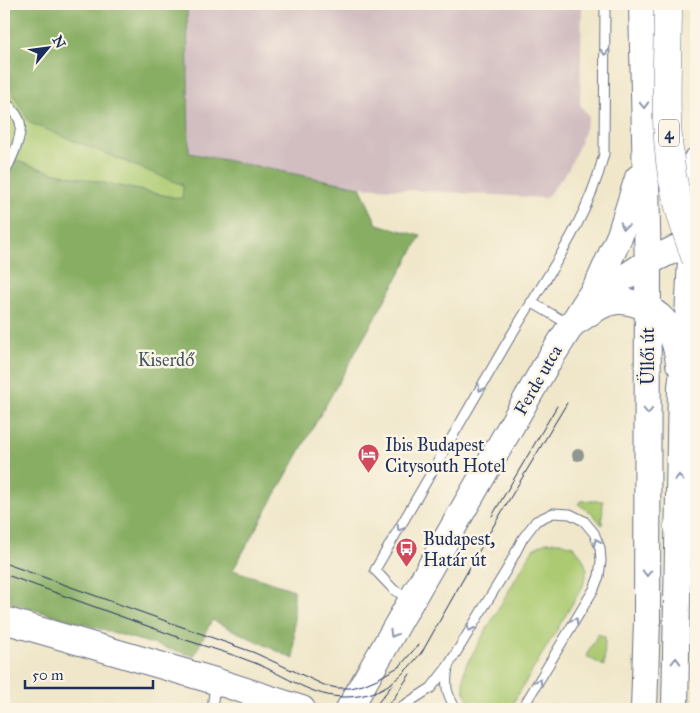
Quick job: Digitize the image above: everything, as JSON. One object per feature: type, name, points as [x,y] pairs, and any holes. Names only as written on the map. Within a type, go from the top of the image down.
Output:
[{"type":"main road","name":"4","points":[[668,4],[668,126],[672,175],[684,226],[695,239]]},
{"type":"main road","points":[[642,14],[661,83],[664,142],[695,239]]},
{"type":"main road","name":"Üllői út","points":[[642,14],[649,309],[647,620],[644,709]]},
{"type":"main road","points":[[646,145],[661,198],[672,223],[681,234],[695,239]]},
{"type":"main road","name":"Ferde utca","points":[[349,709],[546,365],[599,282],[620,235],[638,179],[646,145]]},
{"type":"main road","name":"Üllői út","points":[[675,709],[681,387],[692,310],[696,161]]},
{"type":"main road","points":[[587,302],[648,262],[695,239]]},
{"type":"main road","points":[[571,326],[594,310],[613,301],[638,304],[649,309],[664,321],[674,341],[678,357],[681,387]]},
{"type":"main road","points":[[678,526],[696,500]]},
{"type":"main road","points":[[4,620],[215,681],[302,709]]},
{"type":"lane","points":[[412,600],[394,590],[375,570],[505,345],[572,237],[600,174],[604,154],[605,4]]},
{"type":"lane","points":[[4,100],[14,112],[20,124],[17,144],[4,175]]},
{"type":"lane","points":[[531,302],[571,326]]},
{"type":"lane","points":[[398,709],[431,688],[448,666],[506,570],[523,538],[536,522],[553,513],[570,514],[584,521],[594,533],[600,548],[602,561],[599,576],[594,589],[522,709]]},
{"type":"lane","points":[[448,666],[446,683],[448,696],[456,709]]},
{"type":"lane","points":[[212,709],[215,681]]},
{"type":"shaded area","points":[[187,4],[582,4],[580,104],[589,117],[568,170],[546,198],[360,187],[189,153]]},
{"type":"green space","name":"Kiserdő","points":[[4,4],[187,4],[189,153],[360,187],[377,224],[421,236],[233,570],[294,590],[294,659],[212,620],[194,656],[4,601],[4,157],[51,172],[182,199],[183,185],[30,123],[4,78]]},
{"type":"green space","points":[[4,77],[31,123],[184,185],[182,199],[51,172],[4,157]]},
{"type":"green space","points":[[580,501],[603,501],[602,525],[592,513],[578,504]]},
{"type":"green space","points":[[546,542],[560,542],[573,546],[581,555],[587,569],[583,586],[510,708],[488,710],[475,707],[470,703],[465,691],[464,671],[466,665],[533,549]]},
{"type":"green space","points":[[598,634],[605,637],[604,666],[586,656]]},
{"type":"tram line","points":[[421,654],[488,535],[567,403]]},
{"type":"tram line","points":[[492,516],[557,406]]},
{"type":"tram line","points":[[4,563],[255,653],[324,685],[337,688],[351,688],[377,679],[400,666],[418,645]]},
{"type":"tram line","points":[[4,574],[247,660],[322,694],[347,697],[372,693],[400,676],[424,649]]},
{"type":"tram line","points":[[696,584],[696,709]]},
{"type":"tram line","points":[[384,709],[410,674]]},
{"type":"tram line","points":[[373,709],[393,684]]},
{"type":"place","name":"Ibis Budapest Citysouth Hotel","points":[[369,474]]},
{"type":"place","name":"Budapest, Határ út","points":[[407,568]]}]
